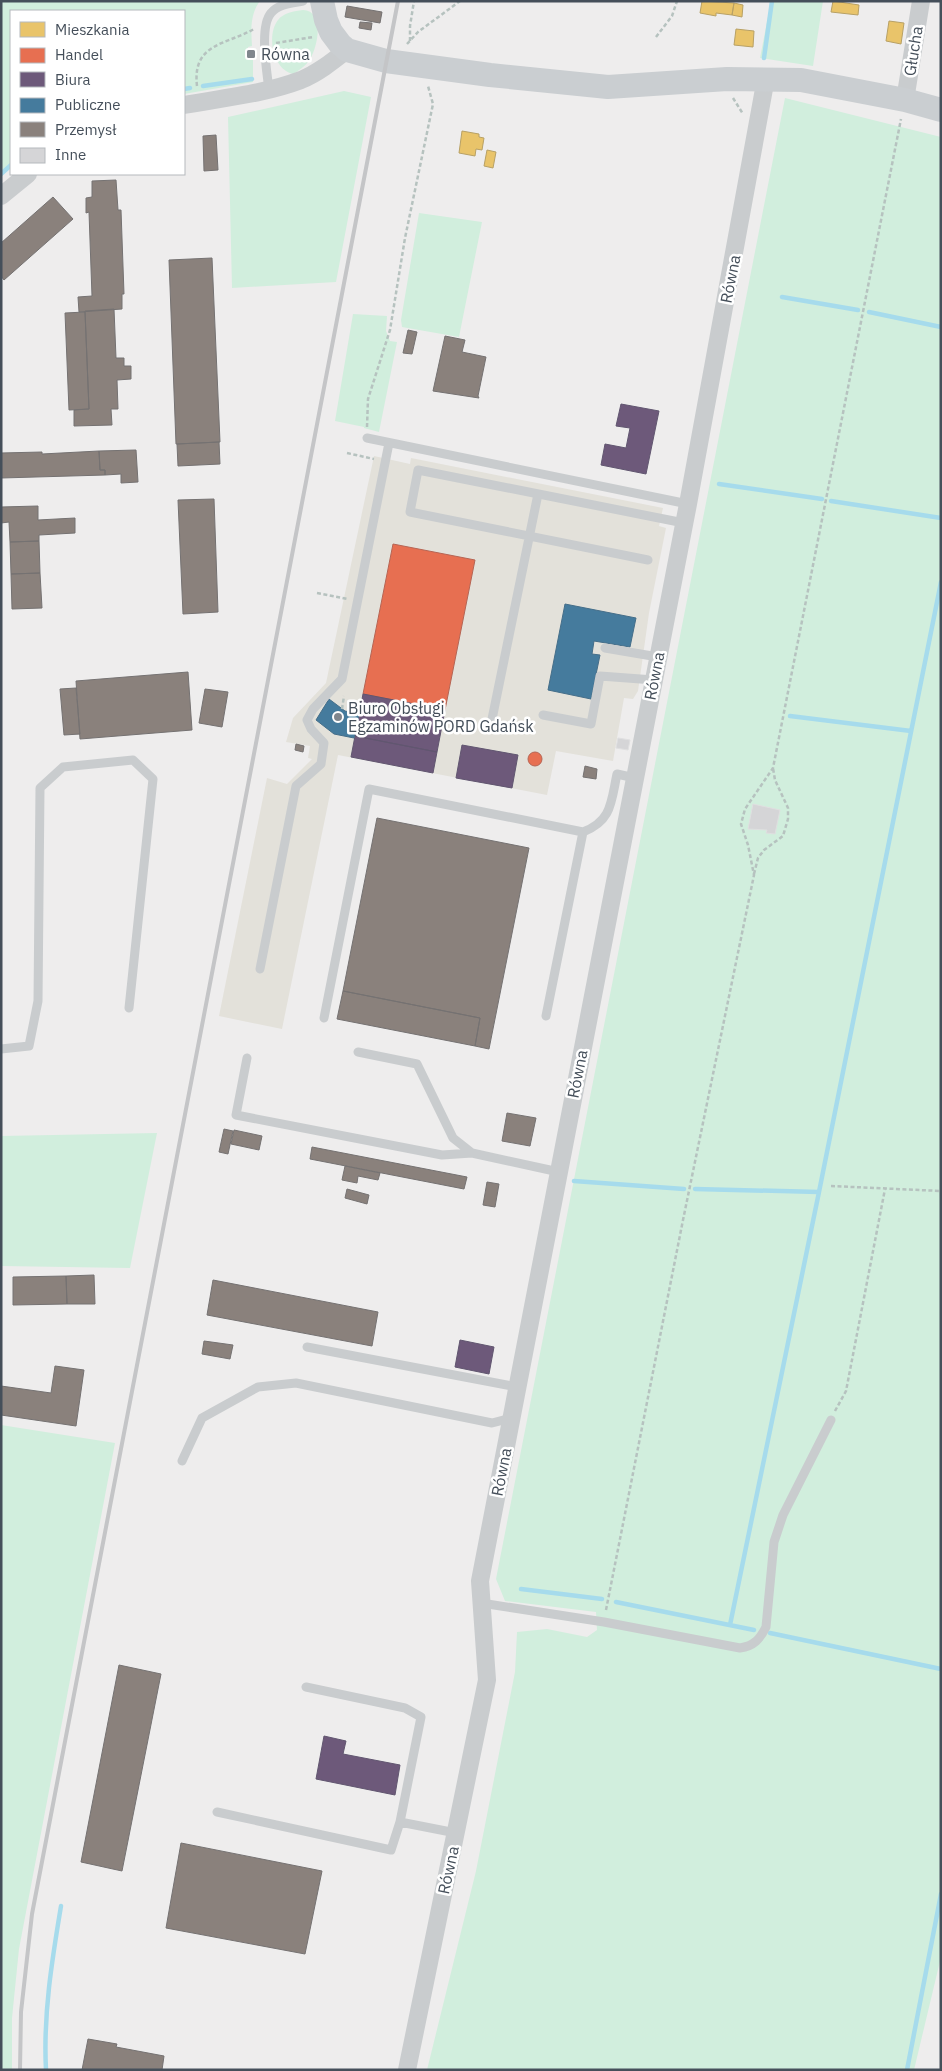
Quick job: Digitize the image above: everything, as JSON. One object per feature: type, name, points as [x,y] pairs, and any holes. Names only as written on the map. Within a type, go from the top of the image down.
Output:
[{"type":"street","points":[[322,1],[331,32],[346,50],[369,58],[490,76],[608,87],[727,79],[766,78],[802,80],[831,84],[941,110]]},
{"type":"street","name":"Głucha","points":[[905,100],[921,1]]},
{"type":"street","points":[[185,105],[268,90],[302,79],[324,68],[346,50]]},
{"type":"street","name":"Równa","points":[[407,2070],[487,1680],[480,1582],[688,504],[766,78]]},
{"type":"street","points":[[1,196],[27,175]]},
{"type":"lane","points":[[268,90],[264,28],[270,13],[281,6],[303,1]]},
{"type":"lane","points":[[367,438],[688,504]]},
{"type":"lane","points":[[260,969],[296,786],[321,764],[324,743],[311,729],[307,720],[313,709],[342,679],[389,443]]},
{"type":"lane","points":[[648,560],[410,512],[418,470],[684,523]]},
{"type":"lane","points":[[491,724],[538,494]]},
{"type":"lane","points":[[605,648],[658,657]]},
{"type":"lane","points":[[543,714],[591,724],[600,676],[654,680]]},
{"type":"lane","points":[[1,1048],[30,1046],[38,1001],[40,788],[62,767],[133,760],[152,779],[129,1008]]},
{"type":"lane","points":[[324,1018],[369,789],[583,832],[595,828],[604,819],[610,808],[617,774],[635,778]]},
{"type":"lane","points":[[546,1016],[583,832]]},
{"type":"lane","points":[[358,1052],[416,1064],[453,1138],[472,1153]]},
{"type":"lane","points":[[247,1058],[236,1115],[442,1156],[472,1153],[559,1172]]},
{"type":"lane","points":[[307,1347],[517,1387]]},
{"type":"lane","points":[[182,1461],[202,1418],[258,1387],[296,1383],[492,1423],[511,1418]]},
{"type":"lane","points":[[481,1603],[604,1622],[740,1648],[750,1646],[761,1636],[766,1627],[774,1542],[783,1516],[830,1420]]},
{"type":"lane","points":[[217,1812],[391,1850],[400,1822],[421,1717],[404,1708],[306,1687]]},
{"type":"lane","points":[[400,1822],[456,1834]]},
{"type":"path","points":[[410,41],[414,1]]},
{"type":"path","points":[[402,49],[418,32],[460,1]]},
{"type":"path","points":[[656,37],[672,16],[677,1]]},
{"type":"path","points":[[198,94],[197,70],[206,52],[213,46],[239,38],[255,29]]},
{"type":"path","points":[[265,44],[309,38],[331,32]]},
{"type":"path","points":[[368,421],[368,399],[390,330],[405,238],[433,104],[428,84],[428,67]]},
{"type":"path","points":[[754,875],[748,845],[741,824],[745,809],[773,768],[900,127]]},
{"type":"path","points":[[347,453],[378,460]]},
{"type":"path","points":[[317,593],[349,599]]},
{"type":"path","points":[[604,1622],[682,1220],[754,875],[758,858],[764,850],[782,836],[788,819],[788,808],[779,789],[773,768]]},
{"type":"path","points":[[831,1186],[941,1191]]},
{"type":"path","points":[[830,1420],[846,1391],[885,1189]]},
{"type":"shaded area","points":[[374,456],[410,464],[411,458],[663,508],[659,526],[666,528],[649,613],[638,691],[633,699],[624,698],[613,761],[556,751],[547,795],[338,755],[282,1029],[219,1016],[267,778],[287,784],[312,759],[308,758],[310,746],[286,742],[293,718],[326,683]]},
{"type":"green space","points":[[1,1],[260,1],[254,11],[251,28],[252,46],[248,47],[248,60],[253,60],[253,82],[185,94],[185,10],[10,10],[10,163],[1,171]]},
{"type":"green space","points":[[771,1],[823,1],[813,66],[760,58]]},
{"type":"green space","points":[[303,10],[310,12],[314,16],[318,30],[317,38],[313,53],[308,62],[293,74],[286,71],[276,59],[272,34],[274,26],[280,18],[289,13]]},
{"type":"green space","points":[[344,91],[371,97],[336,282],[232,288],[228,117]]},
{"type":"green space","points":[[785,98],[941,137],[941,1957],[914,2070],[427,2070],[476,1871],[515,1672],[517,1632],[547,1629],[587,1637],[597,1630],[596,1612],[505,1601],[496,1579]]},
{"type":"green space","points":[[419,213],[482,222],[459,337],[402,327],[401,320]]},
{"type":"green space","points":[[353,314],[387,316],[386,331],[390,341],[397,342],[379,432],[335,421]]},
{"type":"green space","points":[[157,1133],[130,1268],[1,1266],[1,1136]]},
{"type":"green space","points":[[1,1425],[115,1443],[19,1949],[12,2018],[12,2070],[1,2070]]},
{"type":"building: Mieszkania","points":[[702,1],[734,3],[732,15],[716,13],[716,16],[700,13]]},
{"type":"building: Mieszkania","points":[[833,1],[859,5],[858,15],[831,12]]},
{"type":"building: Mieszkania","points":[[734,3],[743,5],[742,17],[732,15]]},
{"type":"building: Mieszkania","points":[[889,21],[904,23],[901,44],[886,41]]},
{"type":"building: Mieszkania","points":[[736,29],[754,31],[753,47],[734,45]]},
{"type":"building: Mieszkania","points":[[462,131],[479,134],[479,137],[484,138],[482,150],[476,149],[475,156],[459,153]]},
{"type":"building: Mieszkania","points":[[487,150],[496,152],[493,168],[484,166]]},
{"type":"building: Handel","points":[[393,544],[475,560],[445,710],[363,694]]},
{"type":"building: Handel","points":[[535,752],[540,754],[542,759],[540,764],[535,766],[530,764],[528,759],[530,754]]},
{"type":"building: Biura","points":[[621,404],[659,411],[646,474],[601,465],[605,444],[626,448],[630,428],[616,426]]},
{"type":"building: Biura","points":[[363,694],[445,710],[437,752],[355,736]]},
{"type":"building: Biura","points":[[355,736],[437,752],[433,773],[351,757]]},
{"type":"building: Biura","points":[[462,745],[518,755],[512,788],[456,778]]},
{"type":"building: Biura","points":[[460,1340],[494,1347],[489,1374],[455,1367]]},
{"type":"building: Biura","points":[[324,1736],[346,1741],[343,1754],[400,1765],[395,1795],[316,1779]]},
{"type":"building: Publiczne","points":[[565,604],[636,618],[630,647],[594,641],[592,654],[600,655],[591,699],[548,690]]},
{"type":"building: Publiczne","name":"Biuro Obsługi Egzaminów PORD Gdańsk","points":[[329,699],[345,711],[359,714],[354,738],[334,734],[316,720]]},
{"type":"building: Przemysł","points":[[347,6],[382,12],[380,23],[345,17]]},
{"type":"building: Przemysł","points":[[360,22],[372,23],[371,30],[359,28]]},
{"type":"building: Przemysł","points":[[216,135],[218,170],[204,171],[203,136]]},
{"type":"building: Przemysł","points":[[116,180],[118,210],[121,210],[124,294],[122,294],[122,309],[79,312],[78,297],[92,296],[89,212],[86,213],[86,198],[92,197],[92,181]]},
{"type":"building: Przemysł","points":[[53,197],[73,219],[4,280],[1,276],[1,243]]},
{"type":"building: Przemysł","points":[[212,258],[220,442],[176,444],[169,260]]},
{"type":"building: Przemysł","points":[[114,309],[116,358],[124,358],[124,366],[131,366],[131,379],[117,380],[118,409],[111,409],[112,425],[74,426],[74,410],[89,409],[85,311]]},
{"type":"building: Przemysł","points":[[85,312],[89,409],[69,410],[65,313]]},
{"type":"building: Przemysł","points":[[408,330],[417,332],[412,354],[403,353]]},
{"type":"building: Przemysł","points":[[445,336],[465,340],[462,352],[486,357],[479,398],[433,391]]},
{"type":"building: Przemysł","points":[[219,442],[220,464],[178,466],[177,444]]},
{"type":"building: Przemysł","points":[[136,450],[138,482],[121,483],[121,474],[105,475],[105,470],[100,470],[99,451]]},
{"type":"building: Przemysł","points":[[99,451],[100,470],[105,470],[105,475],[1,478],[1,453],[42,452],[42,454]]},
{"type":"building: Przemysł","points":[[214,499],[218,612],[183,614],[178,500]]},
{"type":"building: Przemysł","points":[[38,506],[38,520],[75,518],[75,533],[39,535],[39,541],[10,542],[9,522],[1,523],[1,507]]},
{"type":"building: Przemysł","points":[[39,541],[40,573],[11,574],[10,542]]},
{"type":"building: Przemysł","points":[[40,573],[42,608],[12,609],[11,574]]},
{"type":"building: Przemysł","points":[[188,672],[192,730],[80,739],[76,681]]},
{"type":"building: Przemysł","points":[[76,688],[80,734],[64,735],[60,689]]},
{"type":"building: Przemysł","points":[[205,689],[228,692],[222,727],[199,723]]},
{"type":"building: Przemysł","points":[[296,744],[304,746],[303,752],[295,750]]},
{"type":"building: Przemysł","points":[[585,766],[597,769],[596,779],[583,777]]},
{"type":"building: Przemysł","points":[[377,818],[529,848],[489,1049],[475,1046],[480,1018],[343,991]]},
{"type":"building: Przemysł","points":[[343,991],[480,1018],[475,1046],[337,1019]]},
{"type":"building: Przemysł","points":[[507,1113],[536,1118],[530,1146],[502,1141]]},
{"type":"building: Przemysł","points":[[224,1129],[233,1131],[228,1154],[219,1152]]},
{"type":"building: Przemysł","points":[[234,1130],[262,1136],[259,1150],[231,1144]]},
{"type":"building: Przemysł","points":[[312,1147],[467,1177],[464,1189],[310,1159]]},
{"type":"building: Przemysł","points":[[345,1166],[380,1173],[378,1180],[358,1176],[357,1183],[342,1180]]},
{"type":"building: Przemysł","points":[[487,1182],[499,1184],[495,1207],[483,1205]]},
{"type":"building: Przemysł","points":[[347,1189],[369,1195],[367,1204],[345,1198]]},
{"type":"building: Przemysł","points":[[94,1275],[95,1304],[67,1304],[66,1276]]},
{"type":"building: Przemysł","points":[[66,1276],[67,1304],[13,1305],[13,1277]]},
{"type":"building: Przemysł","points":[[213,1280],[378,1312],[372,1346],[207,1315]]},
{"type":"building: Przemysł","points":[[204,1341],[233,1345],[230,1359],[202,1354]]},
{"type":"building: Przemysł","points":[[55,1366],[84,1370],[76,1426],[1,1415],[1,1386],[51,1393]]},
{"type":"building: Przemysł","points":[[119,1665],[161,1674],[122,1871],[81,1862]]},
{"type":"building: Przemysł","points":[[181,1843],[322,1871],[305,1954],[166,1928]]},
{"type":"building: Przemysł","points":[[88,2039],[117,2044],[116,2047],[164,2056],[162,2070],[82,2070]]},
{"type":"building: Inne","points":[[618,738],[630,740],[628,750],[616,748]]},
{"type":"building: Inne","points":[[753,804],[780,810],[775,834],[766,833],[767,830],[748,829]]},
{"type":"waterway","points":[[764,58],[772,1]]},
{"type":"waterway","points":[[203,86],[252,79]]},
{"type":"waterway","points":[[185,89],[190,88]]},
{"type":"waterway","points":[[1,174],[10,166]]},
{"type":"waterway","points":[[782,297],[858,310]]},
{"type":"waterway","points":[[869,312],[941,327]]},
{"type":"waterway","points":[[719,484],[822,499]]},
{"type":"waterway","points":[[831,501],[941,518]]},
{"type":"waterway","points":[[730,1625],[941,582]]},
{"type":"waterway","points":[[790,716],[911,731]]},
{"type":"waterway","points":[[574,1181],[684,1189]]},
{"type":"waterway","points":[[695,1189],[819,1192]]},
{"type":"waterway","points":[[521,1589],[602,1599]]},
{"type":"waterway","points":[[616,1602],[754,1630]]},
{"type":"waterway","points":[[770,1633],[941,1669]]},
{"type":"waterway","points":[[907,2070],[941,1894]]},
{"type":"waterway","points":[[46,2070],[47,2008],[61,1906]]},
{"type":"railway","points":[[20,2070],[21,2012],[32,1914],[398,1]]},
{"type":"place","name":"Równa","points":[[251,54]]},
{"type":"place","name":"Biuro Obsługi Egzaminów PORD Gdańsk","points":[[338,717]]}]
